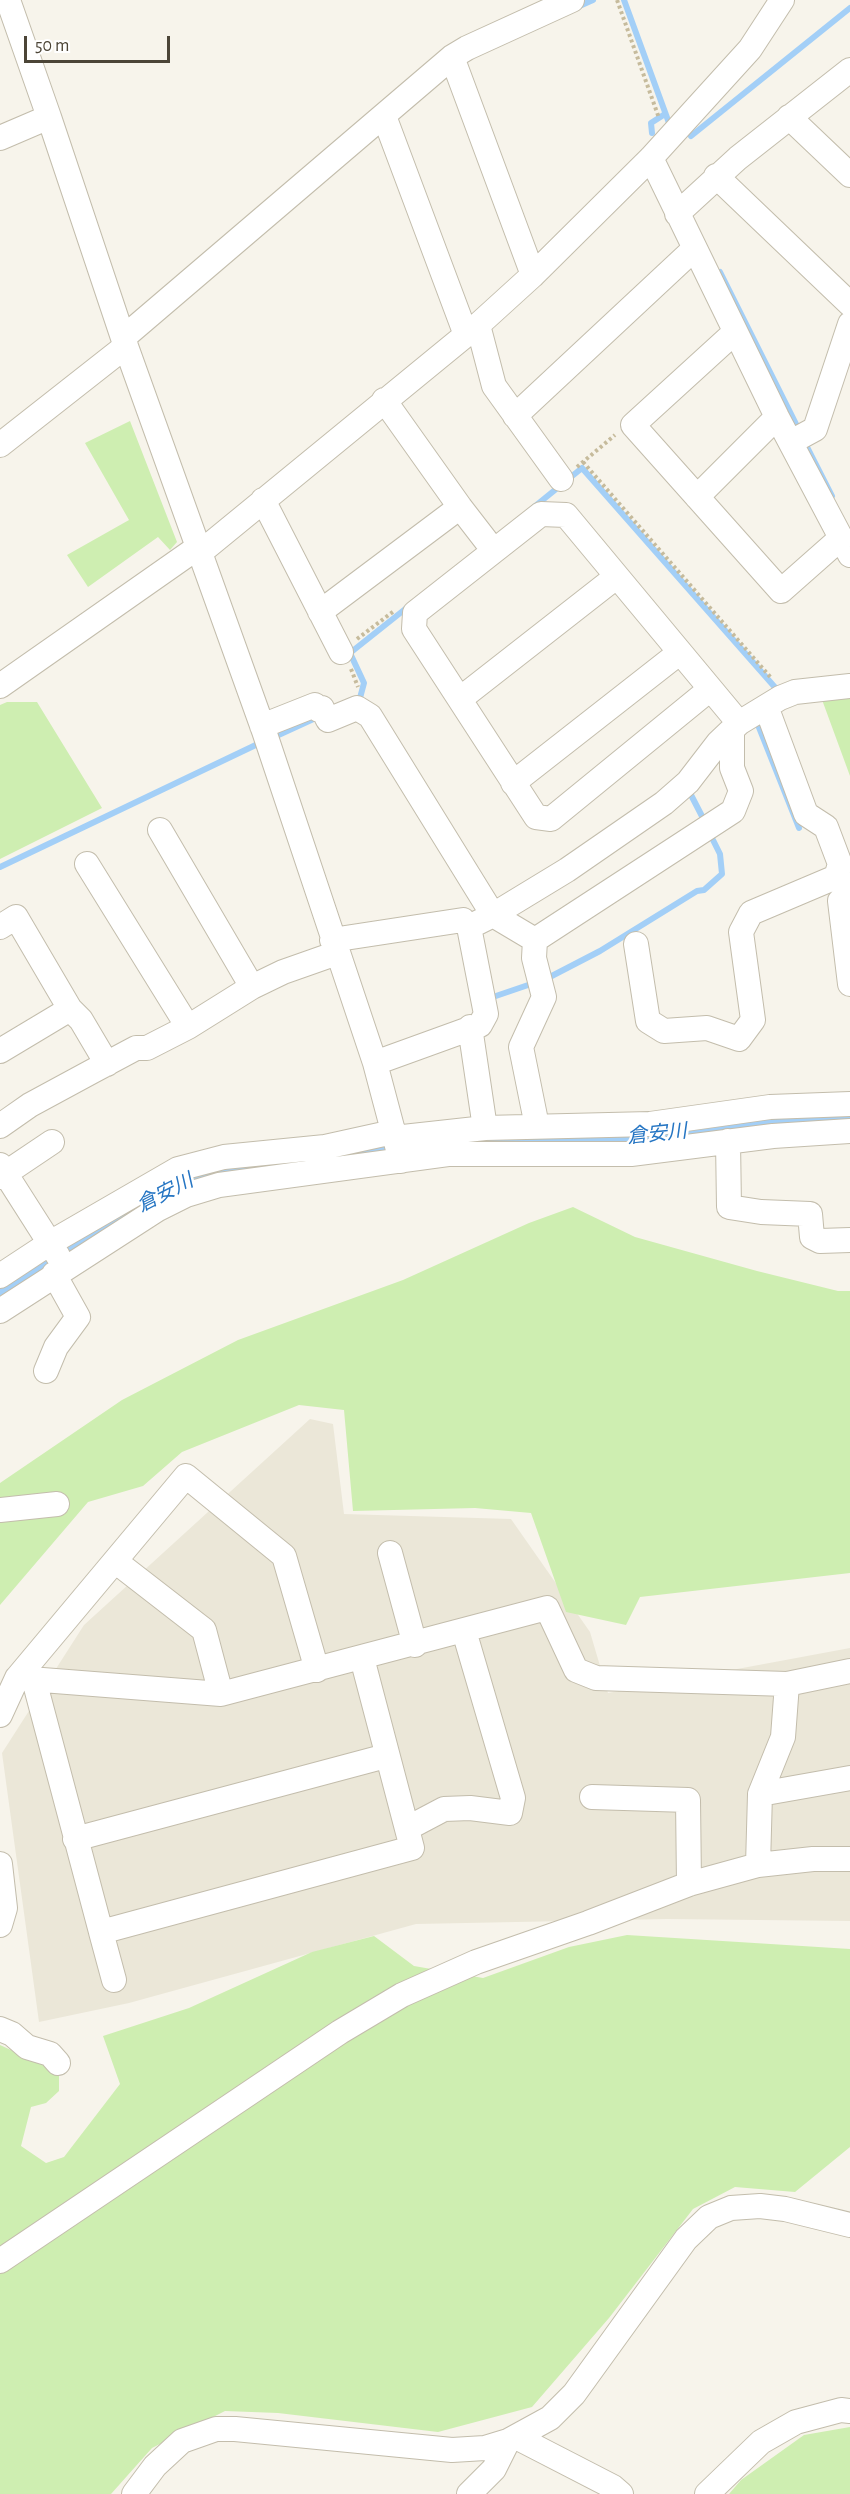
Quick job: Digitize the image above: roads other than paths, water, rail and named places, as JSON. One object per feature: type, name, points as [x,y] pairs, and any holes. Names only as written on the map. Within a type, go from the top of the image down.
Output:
[{"type":"street","points":[[8,0],[49,117],[124,349],[200,549],[265,735],[332,950],[375,1063],[400,1161]]},
{"type":"street","points":[[0,446],[124,349],[455,63],[467,48],[572,0]]},
{"type":"street","points":[[0,686],[194,550],[207,547],[472,330],[533,275],[651,158],[750,49],[782,0]]},
{"type":"street","points":[[455,63],[533,275]]},
{"type":"street","points":[[683,208],[716,176],[850,70]]},
{"type":"street","points":[[0,138],[49,117]]},
{"type":"street","points":[[789,117],[850,175]]},
{"type":"street","points":[[386,122],[494,386],[561,479]]},
{"type":"street","points":[[651,158],[683,208],[694,249],[777,417],[798,438],[845,546],[781,591],[633,425],[735,332]]},
{"type":"street","points":[[716,176],[850,303]]},
{"type":"street","points":[[515,416],[694,249]]},
{"type":"street","points":[[798,438],[815,429],[850,324]]},
{"type":"street","points":[[384,400],[494,551]]},
{"type":"street","points":[[697,497],[777,417]]},
{"type":"street","points":[[263,500],[341,652]]},
{"type":"street","points":[[320,612],[460,507]]},
{"type":"street","points":[[535,939],[733,811],[741,791],[732,768],[734,733],[709,690],[566,515],[540,514],[415,613],[414,629],[536,817],[551,819],[709,690]]},
{"type":"street","points":[[460,699],[616,577]]},
{"type":"street","points":[[513,783],[679,653]]},
{"type":"street","points":[[469,927],[490,911],[567,870],[664,803],[688,782],[718,743],[787,695],[809,688],[850,686]]},
{"type":"street","points":[[265,735],[315,705],[328,720],[357,708],[369,716],[490,911],[535,939]]},
{"type":"street","points":[[770,717],[806,814],[826,827],[840,864],[845,886],[840,901],[850,984]]},
{"type":"street","points":[[160,830],[250,982]]},
{"type":"street","points":[[87,864],[188,1027]]},
{"type":"street","points":[[636,944],[648,1021],[664,1031],[707,1028],[739,1039],[753,1020],[741,932],[751,913],[845,886]]},
{"type":"street","points":[[0,927],[16,917],[70,1009],[81,1020],[107,1064]]},
{"type":"street","points":[[0,1126],[30,1105],[107,1064],[188,1027],[250,982],[332,950],[463,920],[469,927],[486,1014],[480,1025],[375,1063]]},
{"type":"street","points":[[535,939],[534,958],[544,997],[521,1047],[537,1126]]},
{"type":"street","points":[[0,1051],[70,1009]]},
{"type":"street","points":[[471,1027],[485,1128]]},
{"type":"street","points":[[0,1276],[57,1259],[203,1189],[234,1182],[400,1161],[455,1143],[485,1128],[619,1126],[770,1107],[850,1104]]},
{"type":"street","points":[[0,1311],[57,1259],[178,1169],[224,1157],[325,1147],[394,1135],[455,1143],[631,1154],[728,1141],[850,1131]]},
{"type":"street","points":[[728,1141],[729,1207],[761,1212],[810,1214],[812,1237],[820,1241],[850,1240]]},
{"type":"street","points":[[46,1371],[56,1347],[78,1317],[57,1259],[2,1172],[52,1142]]},
{"type":"street","points":[[0,1715],[115,1561],[186,1476],[284,1556],[317,1670]]},
{"type":"street","points":[[0,1510],[57,1504]]},
{"type":"street","points":[[390,1553],[415,1645]]},
{"type":"street","points":[[115,1561],[204,1630],[221,1694]]},
{"type":"street","points":[[26,1679],[221,1694],[415,1645],[547,1608],[576,1670],[596,1678],[787,1684],[850,1671]]},
{"type":"street","points":[[408,1828],[444,1809],[470,1808],[510,1814],[513,1798],[464,1631]]},
{"type":"street","points":[[101,1932],[412,1848],[362,1658]]},
{"type":"street","points":[[26,1679],[75,1839],[114,1980]]},
{"type":"street","points":[[758,1865],[760,1794],[783,1737],[787,1684]]},
{"type":"street","points":[[75,1839],[386,1756]]},
{"type":"street","points":[[760,1794],[850,1778]]},
{"type":"street","points":[[592,1797],[688,1800],[689,1884]]},
{"type":"street","points":[[0,2261],[330,2038],[402,1995],[476,1962],[588,1923],[689,1884],[758,1865],[813,1859],[850,1859]]},
{"type":"street","points":[[0,1864],[5,1908],[0,1925]]},
{"type":"street","points":[[0,2030],[12,2034],[27,2048],[50,2054],[58,2063]]},
{"type":"street","points":[[134,2494],[155,2466],[182,2441],[216,2429],[235,2428],[452,2450],[485,2448],[512,2439],[550,2418],[574,2394],[686,2239],[709,2217],[731,2208],[760,2206],[785,2209],[850,2225]]},
{"type":"street","points":[[707,2494],[761,2442],[796,2422],[850,2411]]},
{"type":"street","points":[[469,2494],[494,2469],[512,2439]]},
{"type":"street","points":[[512,2439],[613,2487],[621,2494]]},
{"type":"waterway","points":[[575,8],[593,0]]},
{"type":"waterway","points":[[624,0],[669,123]]},
{"type":"waterway","points":[[691,136],[850,8]]},
{"type":"waterway","points":[[652,133],[651,123],[665,114]]},
{"type":"waterway","points":[[720,272],[800,432]]},
{"type":"waterway","points":[[804,441],[832,496]]},
{"type":"waterway","points":[[534,507],[582,468],[780,693]]},
{"type":"waterway","points":[[354,701],[360,698],[364,683],[350,653],[409,606]]},
{"type":"waterway","points":[[272,738],[320,716]]},
{"type":"waterway","points":[[756,720],[799,828]]},
{"type":"waterway","points":[[0,867],[262,742]]},
{"type":"waterway","points":[[693,789],[690,793],[705,822]]},
{"type":"waterway","points":[[544,980],[600,951],[697,891],[704,890],[722,874],[720,854],[709,832]]},
{"type":"waterway","points":[[489,995],[490,998],[534,983]]},
{"type":"waterway","name":"倉安川","points":[[464,1141],[643,1138],[771,1120],[850,1116]]},
{"type":"waterway","name":"倉安川","points":[[0,1295],[71,1246],[150,1199],[200,1175],[239,1167],[310,1161],[390,1148]]}]
